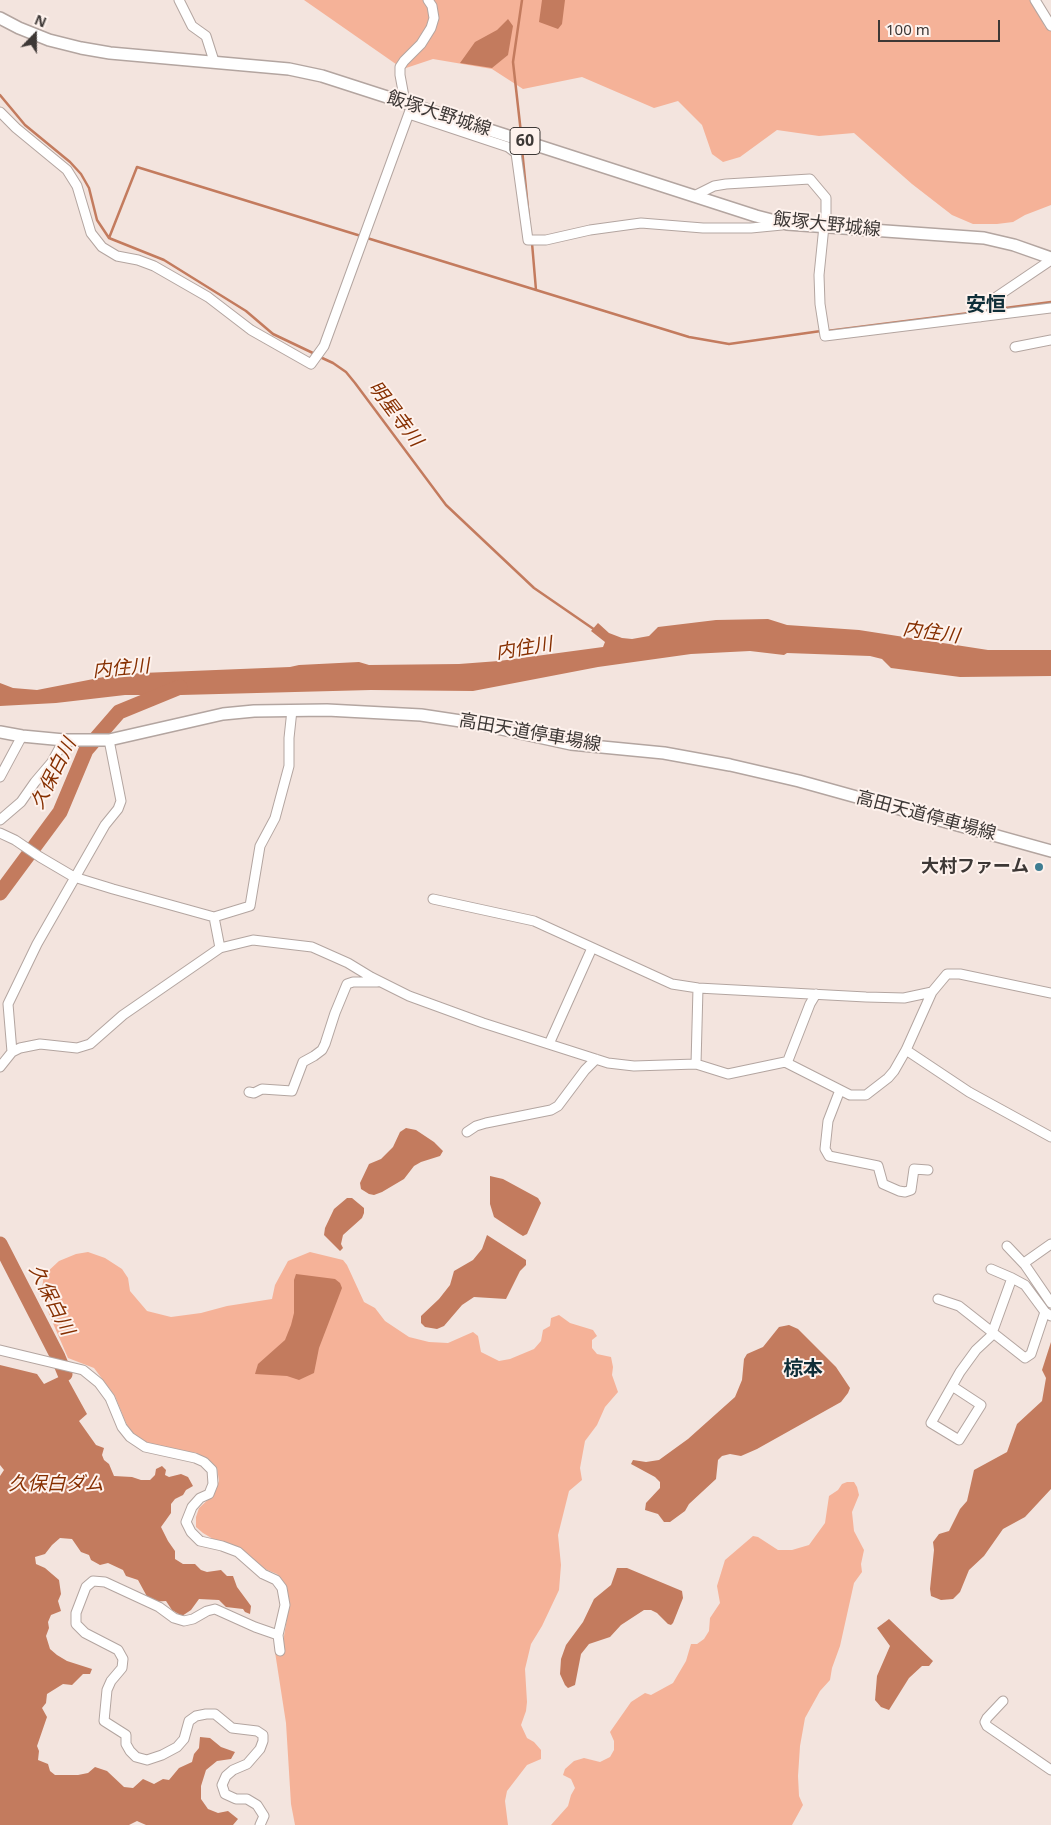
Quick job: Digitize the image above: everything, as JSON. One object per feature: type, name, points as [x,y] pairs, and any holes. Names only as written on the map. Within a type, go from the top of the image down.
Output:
[{"type":"main road","name":"飯塚大野城線","points":[[0,18],[49,40],[81,48],[110,53],[289,69],[322,76],[409,107],[787,224],[984,238],[1051,259]]},
{"type":"main road","name":"高田天道停車場線","points":[[0,732],[64,740],[109,740],[223,714],[292,710],[363,711],[439,717],[571,744],[698,758],[799,781],[1051,851]]},
{"type":"street","points":[[179,0],[192,26],[206,36],[214,61]]},
{"type":"street","points":[[0,112],[16,128],[67,170],[77,186],[91,233],[102,247],[117,256],[138,260],[154,266],[208,297],[251,330],[311,364],[324,346],[409,107],[400,75],[400,67],[431,28],[434,18],[432,6],[428,0]]},
{"type":"street","points":[[1036,0],[1051,26]]},
{"type":"street","points":[[409,107],[508,147],[516,153],[528,240],[546,240],[590,230],[641,223],[703,228],[741,228],[787,224]]},
{"type":"street","points":[[694,196],[714,186],[726,184],[810,179],[826,198],[825,226],[819,275],[820,304],[825,336],[980,312],[1051,308]]},
{"type":"street","points":[[980,312],[1051,259]]},
{"type":"street","points":[[1015,347],[1051,340]]},
{"type":"street","points":[[0,834],[15,840],[74,877],[214,917],[250,906],[260,846],[275,818],[289,766],[292,710]]},
{"type":"street","points":[[0,777],[22,736]]},
{"type":"street","points":[[0,820],[21,802],[52,762],[64,740]]},
{"type":"street","points":[[12,1052],[8,1004],[37,944],[74,877],[105,825],[118,809],[121,801],[109,740]]},
{"type":"street","points":[[433,899],[534,921],[663,981],[698,988],[904,998],[932,992]]},
{"type":"street","points":[[214,917],[220,948]]},
{"type":"street","points":[[0,1067],[12,1052],[40,1044],[77,1048],[90,1044],[123,1015],[220,948],[253,940],[312,947],[348,963],[409,996],[483,1023],[608,1063],[634,1066],[696,1064],[728,1074],[787,1063],[850,1095],[866,1095],[888,1078],[906,1050],[932,992],[947,974],[960,974],[1051,993]]},
{"type":"street","points":[[549,1044],[592,948]]},
{"type":"street","points":[[249,1092],[254,1093],[262,1089],[292,1091],[303,1062],[322,1050],[347,984],[353,982],[380,982]]},
{"type":"street","points":[[696,1064],[698,988]]},
{"type":"street","points":[[787,1063],[810,1004],[816,994]]},
{"type":"street","points":[[906,1050],[969,1092],[1051,1137]]},
{"type":"street","points":[[468,1132],[476,1126],[486,1123],[551,1110],[558,1106],[585,1070],[596,1059]]},
{"type":"street","points":[[840,1090],[828,1121],[825,1149],[829,1156],[878,1166],[883,1184],[899,1191],[912,1190],[914,1169],[928,1170]]},
{"type":"street","points":[[1024,1263],[1051,1244]]},
{"type":"street","points":[[1008,1246],[1024,1263],[1051,1303]]},
{"type":"street","points":[[938,1299],[959,1306],[1026,1358],[1031,1354],[1048,1314],[1025,1285],[991,1269]]},
{"type":"street","points":[[952,1386],[981,1405],[959,1440],[931,1423],[960,1372],[976,1350],[993,1333],[1012,1278]]},
{"type":"street","points":[[0,1350],[83,1370],[99,1382],[110,1398],[122,1427],[130,1437],[145,1447],[195,1458],[204,1462],[212,1470],[213,1484],[209,1494],[200,1498],[192,1507],[186,1522],[191,1532],[200,1540],[238,1552],[263,1574],[276,1580],[282,1588],[285,1605],[278,1635],[280,1651]]},
{"type":"street","points":[[260,1825],[264,1816],[257,1805],[248,1799],[236,1799],[225,1794],[222,1785],[226,1776],[233,1770],[247,1764],[260,1749],[264,1741],[263,1735],[257,1731],[232,1728],[216,1714],[206,1714],[196,1716],[189,1721],[184,1739],[177,1747],[162,1756],[147,1760],[136,1757],[126,1744],[126,1735],[104,1722],[107,1690],[111,1681],[122,1668],[123,1659],[118,1650],[85,1633],[76,1624],[76,1613],[86,1587],[93,1581],[105,1582],[159,1607],[174,1618],[184,1621],[194,1619],[206,1611],[215,1609],[278,1635]]},
{"type":"street","points":[[1003,1701],[987,1718],[985,1722],[987,1726],[1051,1770]]},
{"type":"shaded area","points":[[304,0],[1032,0],[1045,27],[1051,31],[1051,205],[1013,222],[973,224],[952,215],[912,184],[854,133],[819,136],[777,130],[740,157],[723,162],[712,154],[702,125],[678,101],[654,108],[582,77],[523,89],[492,69],[433,59],[403,69]]},
{"type":"shaded area","points":[[88,1252],[105,1258],[122,1269],[128,1278],[130,1291],[147,1311],[171,1317],[272,1299],[275,1285],[288,1261],[310,1252],[343,1260],[364,1302],[375,1308],[385,1321],[409,1337],[429,1342],[448,1343],[473,1332],[478,1336],[481,1352],[499,1361],[510,1359],[534,1349],[541,1341],[543,1330],[550,1326],[551,1318],[559,1315],[570,1323],[593,1330],[597,1336],[592,1340],[592,1348],[597,1354],[611,1357],[612,1375],[618,1392],[605,1407],[597,1425],[585,1441],[580,1468],[582,1480],[569,1491],[558,1535],[561,1565],[559,1590],[531,1644],[525,1669],[527,1702],[521,1725],[527,1738],[534,1742],[541,1750],[541,1759],[527,1765],[507,1791],[505,1801],[508,1825],[295,1825],[291,1804],[286,1723],[275,1652],[284,1651],[284,1636],[289,1606],[284,1582],[277,1574],[260,1567],[228,1544],[213,1539],[196,1527],[196,1517],[199,1508],[213,1495],[219,1481],[217,1468],[197,1453],[146,1444],[132,1434],[115,1396],[94,1368],[68,1358],[49,1314],[42,1288],[44,1275],[59,1261],[76,1254]]},
{"type":"shaded area","points":[[847,1482],[854,1482],[859,1495],[852,1512],[854,1531],[864,1550],[861,1564],[862,1572],[854,1583],[840,1646],[830,1680],[820,1691],[805,1718],[800,1746],[798,1776],[799,1796],[803,1805],[792,1825],[551,1825],[568,1806],[575,1788],[571,1779],[563,1775],[565,1769],[574,1761],[584,1758],[600,1762],[610,1757],[614,1750],[614,1741],[610,1732],[631,1702],[645,1693],[651,1695],[673,1683],[686,1661],[691,1644],[697,1644],[704,1639],[709,1631],[710,1618],[720,1603],[717,1586],[725,1560],[753,1536],[758,1537],[778,1550],[792,1550],[809,1545],[825,1523],[829,1496]]},
{"type":"water","points":[[542,0],[565,0],[562,24],[558,29],[539,22]]},
{"type":"water","points":[[508,19],[513,26],[508,55],[492,68],[460,63],[475,42],[497,30]]},
{"type":"water","points":[[768,619],[787,625],[859,630],[988,650],[1051,650],[1051,676],[960,677],[891,668],[882,659],[870,656],[787,653],[784,655],[750,651],[691,654],[598,667],[473,691],[371,690],[125,695],[56,703],[0,706],[0,683],[13,688],[37,690],[114,675],[142,673],[290,667],[359,662],[369,665],[459,664],[499,661],[603,647],[605,642],[591,631],[598,623],[609,633],[622,638],[632,639],[649,636],[658,627],[716,620]]},
{"type":"water","points":[[406,1128],[416,1130],[434,1142],[443,1151],[440,1156],[414,1166],[404,1179],[382,1192],[374,1195],[361,1189],[360,1183],[369,1164],[381,1159],[393,1147],[400,1132]]},
{"type":"water","points":[[490,1176],[503,1179],[538,1198],[541,1203],[527,1234],[523,1236],[494,1217],[490,1204]]},
{"type":"water","points":[[347,1198],[352,1198],[364,1208],[364,1213],[362,1218],[343,1235],[341,1244],[343,1248],[340,1251],[324,1235],[325,1228],[334,1209]]},
{"type":"water","points":[[487,1235],[526,1260],[526,1265],[520,1271],[506,1299],[474,1297],[462,1305],[444,1326],[437,1329],[425,1327],[421,1323],[421,1316],[439,1299],[450,1285],[454,1271],[473,1260],[482,1249]]},
{"type":"water","points":[[296,1274],[335,1279],[342,1288],[319,1348],[314,1373],[299,1380],[287,1376],[255,1374],[258,1364],[285,1340],[294,1313],[294,1280]]},
{"type":"water","points":[[789,1325],[798,1329],[836,1367],[850,1388],[841,1402],[757,1449],[741,1456],[730,1454],[722,1456],[718,1460],[716,1479],[689,1504],[685,1511],[670,1522],[664,1522],[658,1514],[645,1510],[646,1503],[660,1488],[660,1482],[655,1477],[631,1464],[633,1460],[646,1462],[659,1460],[688,1439],[735,1397],[742,1380],[744,1359],[747,1354],[763,1347],[779,1327]]},
{"type":"water","points":[[1051,1342],[1051,1489],[1025,1517],[1003,1529],[984,1556],[969,1570],[960,1592],[953,1599],[941,1600],[931,1596],[933,1542],[939,1534],[949,1531],[960,1509],[967,1501],[974,1470],[1007,1452],[1017,1424],[1042,1401],[1046,1378],[1042,1370]]},
{"type":"water","name":"久保白ダム","points":[[0,1365],[37,1374],[44,1384],[65,1374],[87,1414],[79,1421],[96,1445],[104,1448],[102,1455],[109,1464],[114,1476],[150,1480],[155,1475],[156,1469],[162,1466],[166,1470],[165,1475],[169,1477],[181,1474],[188,1477],[193,1486],[171,1504],[171,1513],[161,1527],[175,1551],[175,1559],[183,1564],[195,1564],[201,1570],[207,1572],[221,1570],[227,1576],[233,1576],[237,1587],[251,1606],[250,1614],[243,1609],[226,1607],[219,1600],[199,1599],[191,1610],[182,1616],[172,1610],[166,1601],[150,1602],[138,1580],[126,1576],[123,1570],[108,1563],[100,1565],[91,1560],[89,1555],[81,1552],[72,1539],[60,1538],[45,1554],[35,1557],[36,1564],[45,1568],[59,1580],[61,1594],[58,1601],[61,1611],[51,1615],[46,1636],[50,1649],[57,1655],[67,1661],[92,1669],[90,1674],[83,1674],[72,1685],[63,1684],[47,1694],[46,1703],[42,1708],[47,1717],[37,1746],[39,1751],[38,1760],[48,1764],[50,1771],[55,1775],[88,1773],[95,1767],[107,1771],[124,1787],[133,1788],[143,1779],[154,1784],[163,1779],[169,1780],[179,1768],[192,1762],[194,1754],[199,1748],[200,1737],[210,1738],[221,1747],[235,1752],[231,1759],[217,1761],[206,1770],[201,1786],[201,1799],[208,1809],[218,1813],[228,1811],[238,1819],[233,1825],[146,1825],[137,1821],[129,1825],[0,1825],[0,1476],[4,1470],[0,1465]]},
{"type":"water","points":[[617,1568],[627,1568],[682,1591],[683,1598],[673,1623],[671,1625],[668,1624],[657,1613],[651,1610],[644,1610],[621,1625],[610,1637],[589,1644],[581,1654],[575,1685],[568,1688],[560,1674],[561,1659],[566,1645],[583,1622],[594,1599],[611,1585]]},
{"type":"water","points":[[889,1619],[933,1661],[929,1666],[922,1666],[909,1678],[889,1710],[881,1707],[875,1700],[877,1676],[890,1646],[877,1628]]},
{"type":"waterway","points":[[521,133],[513,62],[522,0]]},
{"type":"waterway","points":[[0,95],[25,125],[70,162],[81,174],[89,188],[97,220],[109,238]]},
{"type":"waterway","points":[[522,149],[529,219]]},
{"type":"waterway","points":[[109,238],[137,167],[361,236]]},
{"type":"waterway","name":"明星寺川","points":[[109,238],[164,260],[246,311],[273,334],[315,354]]},
{"type":"waterway","points":[[367,238],[689,337],[729,344],[821,331]]},
{"type":"waterway","points":[[532,243],[536,290]]},
{"type":"waterway","points":[[982,311],[1051,302]]},
{"type":"waterway","points":[[827,331],[977,312]]},
{"type":"waterway","name":"明星寺川","points":[[320,357],[346,372],[446,505],[534,588],[595,630]]},
{"type":"waterway","name":"久保白川","points":[[0,893],[60,812],[86,750],[119,712],[180,687]]},
{"type":"waterway","name":"久保白川","points":[[0,1244],[65,1374]]},
{"type":"place","name":"大村ファーム","points":[[1039,867]]},
{"type":"district","name":"安恒","points":[[986,305]]},
{"type":"district","name":"椋本","points":[[803,1369]]},
{"type":"water label","name":"内住川","points":[[931,633]]},
{"type":"water label","name":"内住川","points":[[524,649]]},
{"type":"water label","name":"内住川","points":[[121,669]]}]
